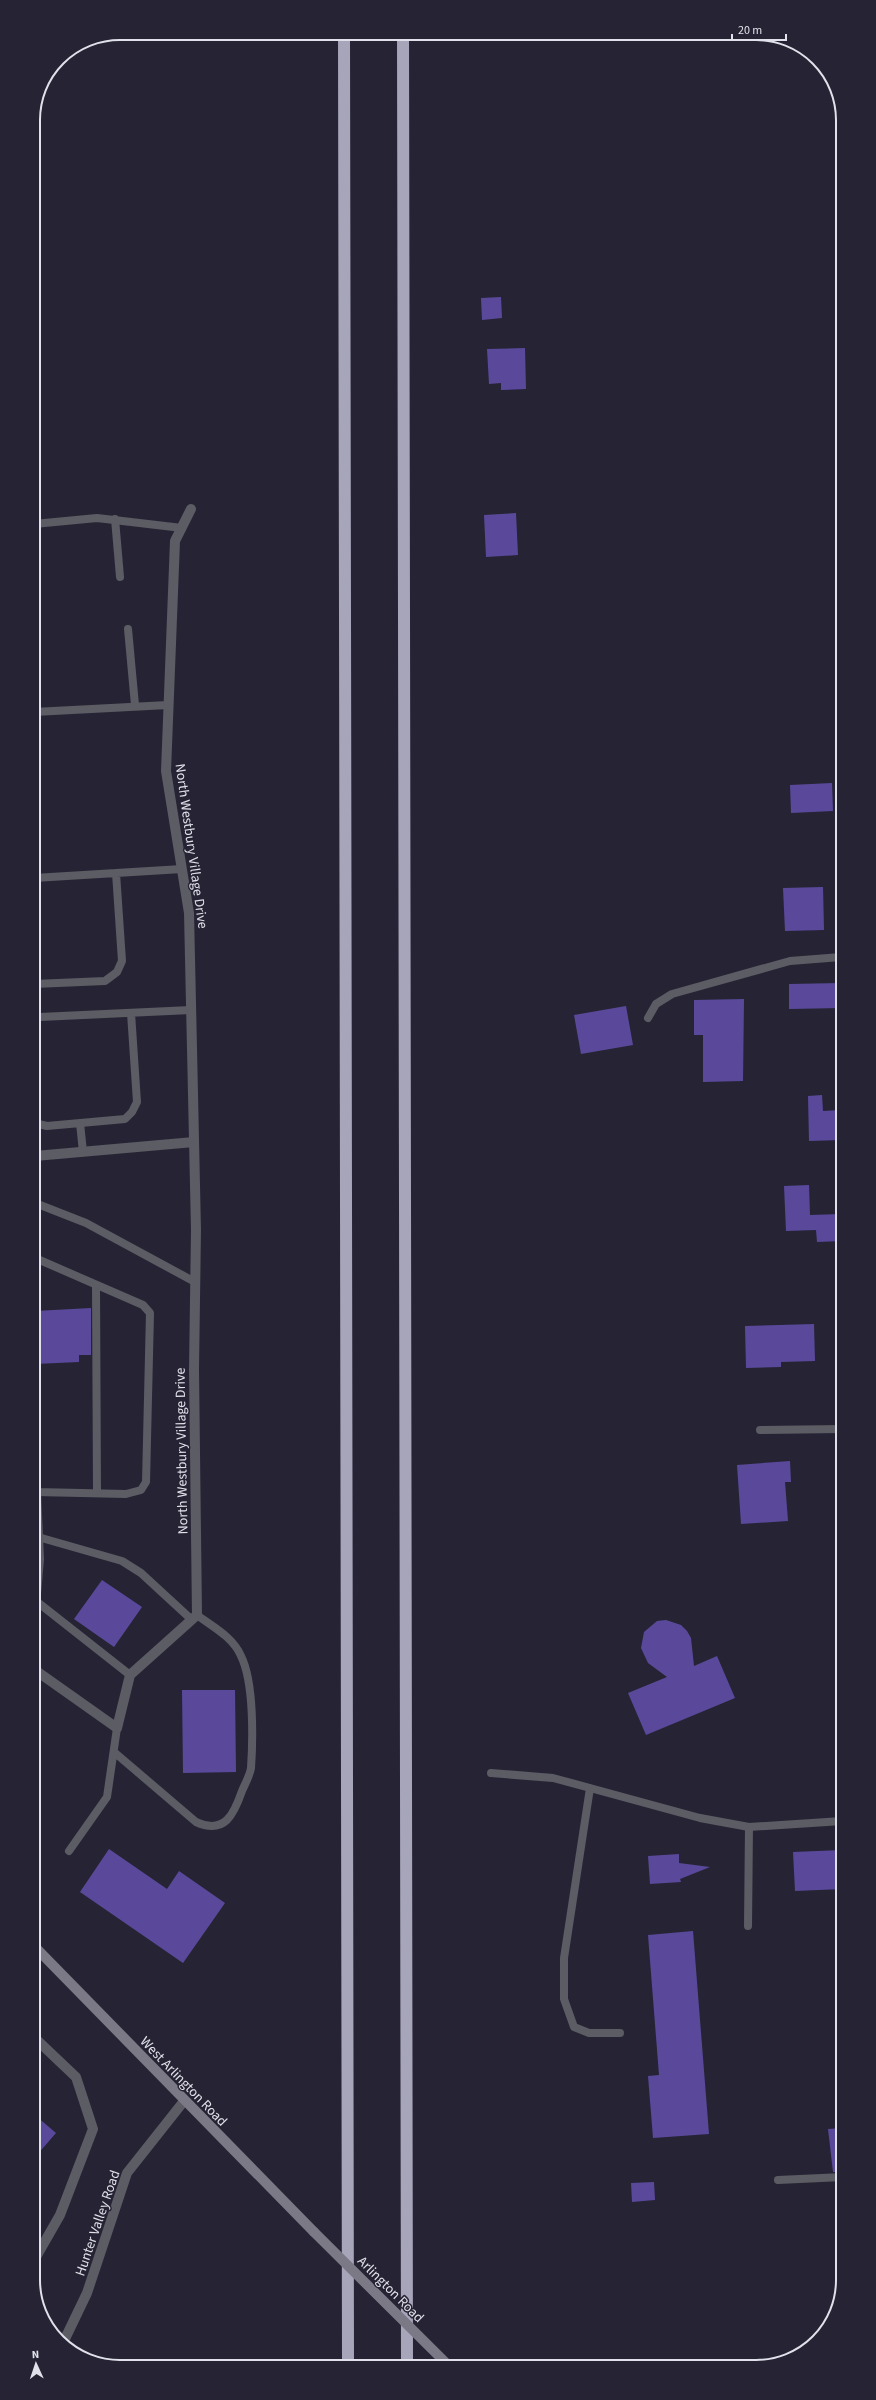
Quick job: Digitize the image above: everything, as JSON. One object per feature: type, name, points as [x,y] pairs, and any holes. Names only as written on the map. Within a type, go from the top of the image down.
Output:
[{"type":"highway","points":[[344,40],[348,2360]]},
{"type":"highway","points":[[403,40],[407,2360]]},
{"type":"street","name":"North Westbury Village Drive","points":[[191,509],[175,542],[166,771],[189,913],[196,1282],[194,1370],[194,1618]]},
{"type":"street","points":[[40,1156],[194,1142]]},
{"type":"street","points":[[40,1674],[117,1728],[130,1675],[194,1618]]},
{"type":"street","name":"West Arlington Road","points":[[40,1952],[184,2101],[314,2232]]},
{"type":"street","points":[[40,2043],[76,2077],[94,2129],[60,2215],[40,2250]]},
{"type":"street","name":"Hunter Valley Road","points":[[64,2338],[87,2293],[127,2173],[184,2101]]},
{"type":"street","name":"Arlington Road","points":[[314,2232],[443,2360]]},
{"type":"lane","points":[[40,523],[97,518],[182,528]]},
{"type":"lane","points":[[115,519],[120,577]]},
{"type":"lane","points":[[128,629],[135,705]]},
{"type":"lane","points":[[40,712],[135,705],[168,705]]},
{"type":"lane","points":[[40,878],[182,869]]},
{"type":"lane","points":[[40,984],[105,981],[117,972],[122,961],[116,873]]},
{"type":"lane","points":[[648,1018],[656,1004],[672,994],[790,961],[836,957]]},
{"type":"lane","points":[[40,1017],[192,1010]]},
{"type":"lane","points":[[40,1125],[47,1126],[125,1119],[132,1112],[137,1102],[131,1013]]},
{"type":"lane","points":[[80,1123],[83,1152]]},
{"type":"lane","points":[[40,1205],[86,1224],[196,1282]]},
{"type":"lane","points":[[40,1260],[143,1305],[150,1313],[146,1482],[140,1490],[126,1494],[40,1488]]},
{"type":"lane","points":[[96,1285],[97,1493]]},
{"type":"lane","points":[[760,1430],[836,1430]]},
{"type":"lane","points":[[40,1538],[122,1561],[141,1573],[194,1618],[229,1638],[241,1655],[247,1673],[250,1693],[251,1770],[234,1814],[224,1822],[213,1826],[204,1826],[196,1822],[114,1752]]},
{"type":"lane","points":[[40,1606],[130,1675]]},
{"type":"lane","points":[[69,1851],[107,1796],[117,1728]]},
{"type":"lane","points":[[491,1773],[553,1778],[700,1818],[749,1827],[836,1821]]},
{"type":"lane","points":[[590,1788],[564,1958],[564,1999],[574,2027],[589,2033],[620,2033]]},
{"type":"lane","points":[[748,1926],[749,1827]]},
{"type":"lane","points":[[778,2180],[836,2177]]},
{"type":"building","points":[[501,297],[502,318],[482,320],[481,298]]},
{"type":"building","points":[[525,348],[526,389],[501,390],[501,383],[489,384],[487,349]]},
{"type":"building","points":[[516,513],[518,555],[486,557],[484,515]]},
{"type":"building","points":[[832,783],[833,811],[791,813],[790,785]]},
{"type":"building","points":[[823,887],[824,930],[785,931],[783,888]]},
{"type":"building","points":[[836,983],[836,1008],[789,1009],[789,984]]},
{"type":"building","points":[[744,999],[743,1081],[703,1082],[703,1035],[694,1035],[694,1000]]},
{"type":"building","points":[[626,1006],[633,1045],[581,1054],[574,1015]]},
{"type":"building","points":[[822,1095],[823,1111],[836,1110],[836,1140],[809,1141],[808,1096]]},
{"type":"building","points":[[809,1185],[810,1215],[836,1214],[836,1241],[817,1242],[816,1230],[786,1231],[784,1186]]},
{"type":"building","points":[[91,1308],[91,1355],[79,1355],[79,1362],[40,1364],[40,1311]]},
{"type":"building","points":[[814,1324],[815,1361],[781,1362],[781,1367],[746,1368],[745,1326]]},
{"type":"building","points":[[790,1461],[791,1482],[785,1482],[788,1521],[741,1524],[737,1465]]},
{"type":"building","points":[[102,1580],[142,1607],[114,1647],[74,1619]]},
{"type":"building","points":[[666,1620],[681,1625],[687,1631],[691,1638],[694,1666],[717,1656],[735,1698],[646,1735],[628,1693],[667,1677],[648,1663],[641,1648],[644,1632],[657,1621]]},
{"type":"building","points":[[182,1690],[235,1690],[236,1772],[183,1773]]},
{"type":"building","points":[[109,1849],[167,1889],[179,1871],[225,1903],[183,1963],[80,1892]]},
{"type":"building","points":[[836,1850],[836,1889],[795,1891],[793,1852]]},
{"type":"building","points":[[679,1854],[679,1863],[710,1867],[680,1879],[681,1882],[650,1884],[648,1856]]},
{"type":"building","points":[[693,1931],[709,2134],[653,2138],[648,2076],[659,2075],[648,1935]]},
{"type":"building","points":[[40,2119],[56,2133],[40,2151]]},
{"type":"building","points":[[836,2128],[836,2172],[833,2172],[828,2129]]},
{"type":"building","points":[[654,2182],[655,2200],[632,2202],[631,2183]]}]
